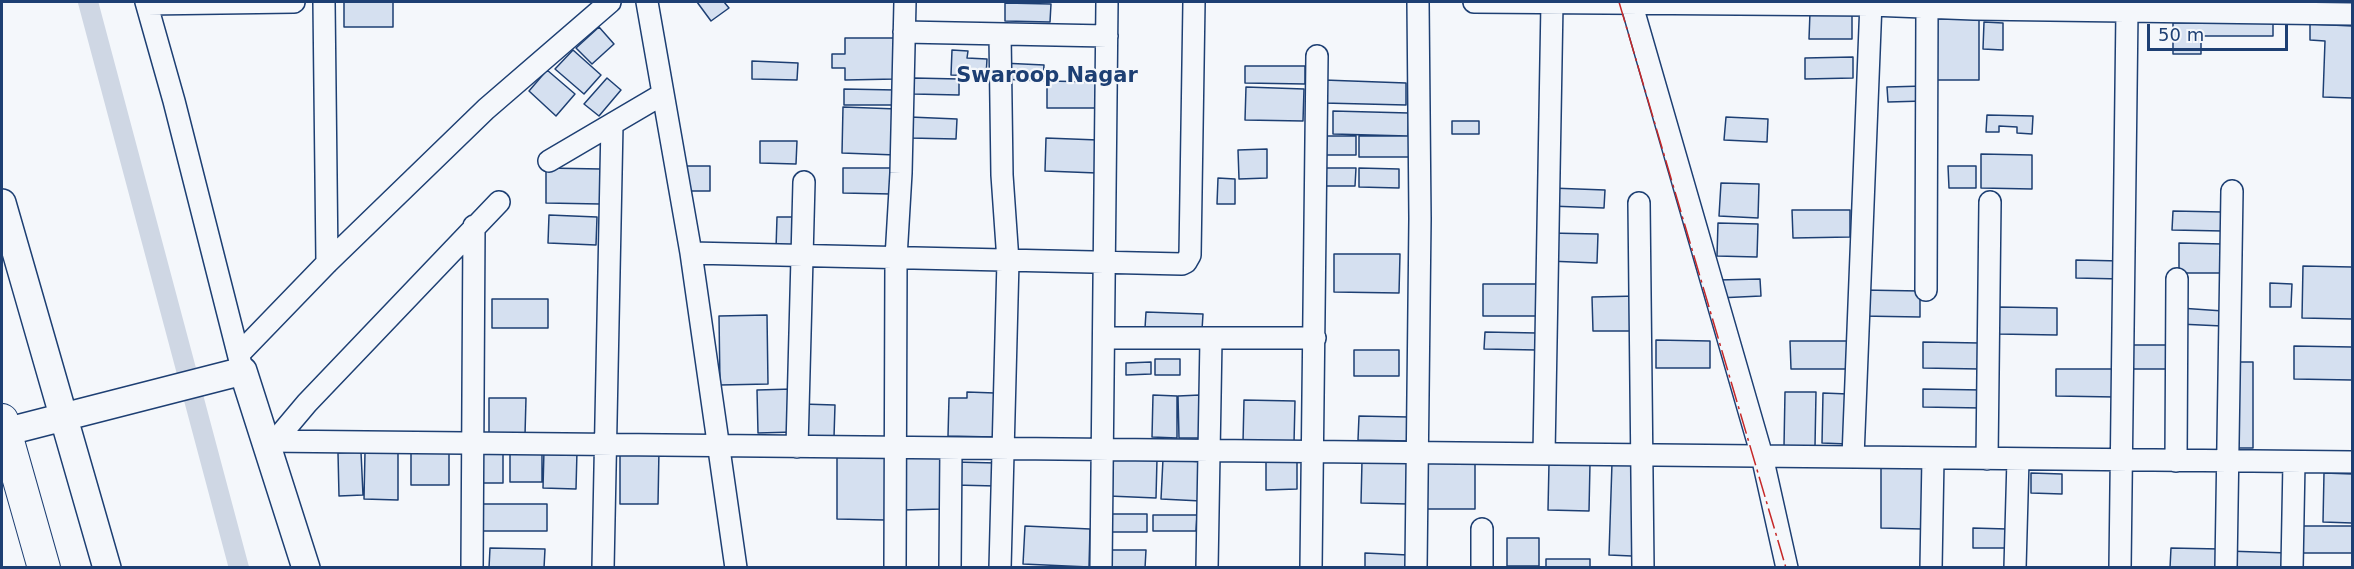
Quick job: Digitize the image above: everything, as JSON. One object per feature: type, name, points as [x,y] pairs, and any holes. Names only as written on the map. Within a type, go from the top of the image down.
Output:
[{"type":"highway","points":[[3,426],[44,567]]},
{"type":"main road","points":[[2,203],[107,567]]},
{"type":"main road","points":[[3,426],[64,418],[102,409],[233,368],[270,441],[306,567]]},
{"type":"street","points":[[233,368],[177,113],[147,3],[294,2]]},
{"type":"street","points":[[324,2],[327,263]]},
{"type":"street","points":[[233,368],[327,263],[486,109],[610,2]]},
{"type":"street","points":[[647,2],[691,253],[736,567]]},
{"type":"street","points":[[895,567],[896,258],[901,173],[905,2]]},
{"type":"street","points":[[1101,567],[1107,2]]},
{"type":"street","points":[[691,253],[1182,264],[1189,259],[1192,206],[1194,2]]},
{"type":"street","points":[[1416,567],[1420,219],[1418,2]]},
{"type":"street","points":[[1474,2],[1871,3],[1928,7],[2127,11],[2282,7],[2352,14]]},
{"type":"street","points":[[1631,2],[1762,456],[1787,567]]},
{"type":"street","points":[[1544,454],[1552,3]]},
{"type":"street","points":[[1853,457],[1871,3]]},
{"type":"street","points":[[1926,290],[1928,7]]},
{"type":"street","points":[[2120,567],[2127,11]]},
{"type":"street","points":[[904,32],[1107,36]]},
{"type":"street","points":[[1000,34],[1002,175],[1008,261],[1000,567]]},
{"type":"street","points":[[1311,567],[1317,56]]},
{"type":"street","points":[[549,161],[663,94]]},
{"type":"street","points":[[603,567],[612,124]]},
{"type":"street","points":[[797,447],[804,182]]},
{"type":"street","points":[[2226,567],[2232,191]]},
{"type":"street","points":[[270,441],[499,202]]},
{"type":"street","points":[[1988,459],[1990,202]]},
{"type":"street","points":[[1639,203],[1643,567]]},
{"type":"street","points":[[472,567],[474,226]]},
{"type":"street","points":[[2176,461],[2177,279]]},
{"type":"street","points":[[1105,338],[1315,338]]},
{"type":"street","points":[[1207,567],[1211,339]]},
{"type":"street","points":[[270,441],[2352,462]]},
{"type":"street","points":[[950,567],[951,448]]},
{"type":"street","points":[[1931,567],[1933,458]]},
{"type":"street","points":[[2015,567],[2018,459]]},
{"type":"street","points":[[2292,567],[2294,462]]},
{"type":"street","points":[[1482,529],[1482,567]]},
{"type":"building","points":[[344,2],[393,2],[393,27],[344,27]]},
{"type":"building","points":[[697,2],[724,2],[729,8],[711,21]]},
{"type":"building","points":[[2288,2],[2339,2],[2339,8],[2288,9]]},
{"type":"building","points":[[1005,3],[1051,4],[1050,22],[1005,21]]},
{"type":"building","points":[[1810,12],[1852,13],[1852,39],[1809,39]]},
{"type":"building","points":[[1935,19],[1979,19],[1979,80],[1935,80]]},
{"type":"building","points":[[1984,22],[2003,23],[2003,50],[1983,49]]},
{"type":"building","points":[[2173,23],[2273,23],[2273,36],[2201,36],[2201,54],[2173,54]]},
{"type":"building","points":[[2310,24],[2352,26],[2352,98],[2323,97],[2325,41],[2310,40]]},
{"type":"building","points":[[599,27],[614,44],[592,64],[576,48]]},
{"type":"building","points":[[845,38],[896,38],[896,79],[845,80],[845,68],[832,68],[832,54],[845,54]]},
{"type":"building","points":[[573,50],[601,75],[584,94],[555,69]]},
{"type":"building","points":[[952,50],[968,51],[967,58],[987,59],[986,76],[951,75]]},
{"type":"building","points":[[1853,57],[1853,78],[1805,79],[1805,58]]},
{"type":"building","points":[[752,61],[798,63],[797,80],[752,79]]},
{"type":"building","points":[[1002,63],[1044,65],[1043,81],[1001,79]]},
{"type":"building","points":[[1245,66],[1305,66],[1305,84],[1245,83]]},
{"type":"building","points":[[547,70],[575,94],[556,116],[529,91]]},
{"type":"building","points":[[607,78],[621,90],[599,116],[584,104]]},
{"type":"building","points":[[914,78],[959,79],[959,95],[913,94]]},
{"type":"building","points":[[1324,80],[1406,83],[1406,105],[1323,103]]},
{"type":"building","points":[[1047,81],[1097,82],[1097,108],[1047,108]]},
{"type":"building","points":[[1924,86],[1924,101],[1888,102],[1887,87]]},
{"type":"building","points":[[1246,87],[1304,89],[1303,121],[1245,120]]},
{"type":"building","points":[[844,89],[896,90],[896,105],[844,105]]},
{"type":"building","points":[[843,107],[897,109],[896,155],[842,153]]},
{"type":"building","points":[[1333,111],[1409,113],[1408,136],[1333,134]]},
{"type":"building","points":[[1987,115],[2033,116],[2032,134],[2017,133],[2017,127],[1999,126],[1999,132],[1986,132]]},
{"type":"building","points":[[910,117],[957,119],[956,139],[910,138]]},
{"type":"building","points":[[1726,117],[1768,119],[1767,142],[1724,140]]},
{"type":"building","points":[[1452,121],[1479,121],[1479,134],[1452,134]]},
{"type":"building","points":[[1323,136],[1356,136],[1356,155],[1323,155]]},
{"type":"building","points":[[1359,136],[1410,136],[1410,157],[1359,157]]},
{"type":"building","points":[[1046,138],[1098,140],[1097,173],[1045,171]]},
{"type":"building","points":[[760,141],[797,141],[796,164],[760,163]]},
{"type":"building","points":[[1267,149],[1267,178],[1239,179],[1238,150]]},
{"type":"building","points":[[1981,154],[2032,155],[2032,189],[1981,188]]},
{"type":"building","points":[[683,166],[710,166],[710,191],[683,191]]},
{"type":"building","points":[[1948,166],[1976,166],[1976,188],[1949,188]]},
{"type":"building","points":[[546,168],[601,169],[600,204],[546,203]]},
{"type":"building","points":[[843,168],[891,168],[891,194],[843,193]]},
{"type":"building","points":[[1325,168],[1356,168],[1355,186],[1324,186]]},
{"type":"building","points":[[1359,168],[1399,169],[1399,188],[1359,187]]},
{"type":"building","points":[[1218,178],[1235,179],[1235,204],[1217,204]]},
{"type":"building","points":[[1721,183],[1759,184],[1758,218],[1719,216]]},
{"type":"building","points":[[1551,188],[1605,190],[1604,208],[1550,206]]},
{"type":"building","points":[[1792,210],[1850,210],[1850,237],[1793,238]]},
{"type":"building","points":[[2173,211],[2223,212],[2223,231],[2172,230]]},
{"type":"building","points":[[549,215],[597,217],[596,245],[548,243]]},
{"type":"building","points":[[777,217],[800,217],[799,250],[776,249]]},
{"type":"building","points":[[1718,223],[1758,224],[1757,257],[1717,256]]},
{"type":"building","points":[[1549,233],[1598,234],[1597,263],[1548,261]]},
{"type":"building","points":[[2179,243],[2223,244],[2223,273],[2179,273]]},
{"type":"building","points":[[1334,254],[1400,254],[1399,293],[1334,292]]},
{"type":"building","points":[[2076,260],[2121,261],[2121,279],[2076,278]]},
{"type":"building","points":[[2303,266],[2352,267],[2352,319],[2302,318]]},
{"type":"building","points":[[1760,279],[1761,296],[1718,298],[1718,280]]},
{"type":"building","points":[[2270,283],[2292,284],[2291,307],[2270,307]]},
{"type":"building","points":[[1483,284],[1541,284],[1541,316],[1483,316]]},
{"type":"building","points":[[1862,290],[1920,291],[1920,317],[1861,316]]},
{"type":"building","points":[[1638,296],[1638,331],[1593,331],[1592,297]]},
{"type":"building","points":[[492,299],[548,299],[548,328],[492,328]]},
{"type":"building","points":[[1998,307],[2057,308],[2057,335],[1997,334]]},
{"type":"building","points":[[2180,308],[2223,311],[2222,326],[2179,324]]},
{"type":"building","points":[[1146,312],[1203,314],[1202,330],[1145,328]]},
{"type":"building","points":[[767,315],[768,384],[720,385],[719,316]]},
{"type":"building","points":[[1485,332],[1537,333],[1537,350],[1484,349]]},
{"type":"building","points":[[1656,340],[1710,341],[1710,368],[1656,368]]},
{"type":"building","points":[[1790,341],[1848,341],[1849,369],[1791,369]]},
{"type":"building","points":[[1923,342],[1980,343],[1979,369],[1923,368]]},
{"type":"building","points":[[2123,345],[2169,345],[2170,369],[2123,369]]},
{"type":"building","points":[[2294,346],[2352,347],[2352,380],[2294,379]]},
{"type":"building","points":[[1354,350],[1399,350],[1399,376],[1354,376]]},
{"type":"building","points":[[1155,359],[1180,359],[1180,375],[1155,375]]},
{"type":"building","points":[[1151,362],[1151,374],[1126,375],[1126,363]]},
{"type":"building","points":[[2232,362],[2253,362],[2253,448],[2232,448]]},
{"type":"building","points":[[2056,369],[2115,369],[2115,397],[2056,396]]},
{"type":"building","points":[[793,389],[794,432],[758,433],[757,390]]},
{"type":"building","points":[[1923,389],[1982,390],[1981,408],[1923,407]]},
{"type":"building","points":[[967,392],[995,393],[993,437],[948,436],[949,398],[967,398]]},
{"type":"building","points":[[1785,392],[1816,392],[1815,446],[1784,446]]},
{"type":"building","points":[[1823,393],[1848,394],[1847,444],[1822,443]]},
{"type":"building","points":[[1153,395],[1177,396],[1177,438],[1152,437]]},
{"type":"building","points":[[1200,395],[1201,438],[1179,438],[1178,396]]},
{"type":"building","points":[[489,398],[526,398],[525,435],[489,434]]},
{"type":"building","points":[[1244,400],[1295,401],[1294,443],[1243,442]]},
{"type":"building","points":[[802,404],[835,405],[834,437],[801,436]]},
{"type":"building","points":[[1359,416],[1409,417],[1409,441],[1358,440]]},
{"type":"building","points":[[620,449],[659,449],[658,504],[620,504]]},
{"type":"building","points":[[544,450],[577,451],[576,489],[543,488]]},
{"type":"building","points":[[361,452],[363,495],[339,496],[338,453]]},
{"type":"building","points":[[365,452],[398,452],[398,500],[364,499]]},
{"type":"building","points":[[411,452],[449,452],[449,485],[411,485]]},
{"type":"building","points":[[480,453],[503,453],[503,483],[480,483]]},
{"type":"building","points":[[510,453],[542,453],[542,482],[510,482]]},
{"type":"building","points":[[837,453],[886,453],[885,520],[837,519]]},
{"type":"building","points":[[942,457],[943,509],[902,510],[901,458]]},
{"type":"building","points":[[1297,457],[1297,489],[1266,490],[1266,458]]},
{"type":"building","points":[[1110,458],[1157,459],[1156,498],[1109,496]]},
{"type":"building","points":[[1163,459],[1203,462],[1201,501],[1161,499]]},
{"type":"building","points":[[1362,461],[1409,462],[1408,504],[1361,503]]},
{"type":"building","points":[[954,462],[997,463],[996,486],[954,485]]},
{"type":"building","points":[[1425,463],[1475,463],[1475,509],[1425,509]]},
{"type":"building","points":[[1549,463],[1590,464],[1589,511],[1548,510]]},
{"type":"building","points":[[1612,463],[1635,464],[1632,556],[1609,555]]},
{"type":"building","points":[[1881,467],[1923,468],[1922,529],[1881,528]]},
{"type":"building","points":[[2031,473],[2062,474],[2062,494],[2031,493]]},
{"type":"building","points":[[2324,473],[2352,474],[2352,523],[2323,522]]},
{"type":"building","points":[[483,504],[547,504],[547,531],[483,531]]},
{"type":"building","points":[[1104,514],[1147,514],[1147,532],[1104,532]]},
{"type":"building","points":[[1153,515],[1197,515],[1196,531],[1153,531]]},
{"type":"building","points":[[1025,526],[1090,529],[1089,567],[1023,564]]},
{"type":"building","points":[[2296,526],[2352,526],[2352,553],[2296,553]]},
{"type":"building","points":[[1973,528],[2007,529],[2007,548],[1973,548]]},
{"type":"building","points":[[1507,538],[1539,538],[1539,566],[1507,566]]},
{"type":"building","points":[[490,548],[545,549],[544,568],[489,568]]},
{"type":"building","points":[[2171,548],[2220,549],[2220,568],[2170,568]]},
{"type":"building","points":[[1106,550],[1146,550],[1145,568],[1106,568]]},
{"type":"building","points":[[2227,551],[2288,553],[2287,568],[2227,568]]},
{"type":"building","points":[[1365,553],[1408,555],[1407,568],[1365,568]]},
{"type":"building","points":[[1546,559],[1590,559],[1590,568],[1546,568]]},
{"type":"waterway","points":[[88,2],[239,568]]},
{"type":"power","points":[[1619,2],[1786,568]]},
{"type":"district","name":"Swaroop Nagar","points":[[1047,77]]}]
